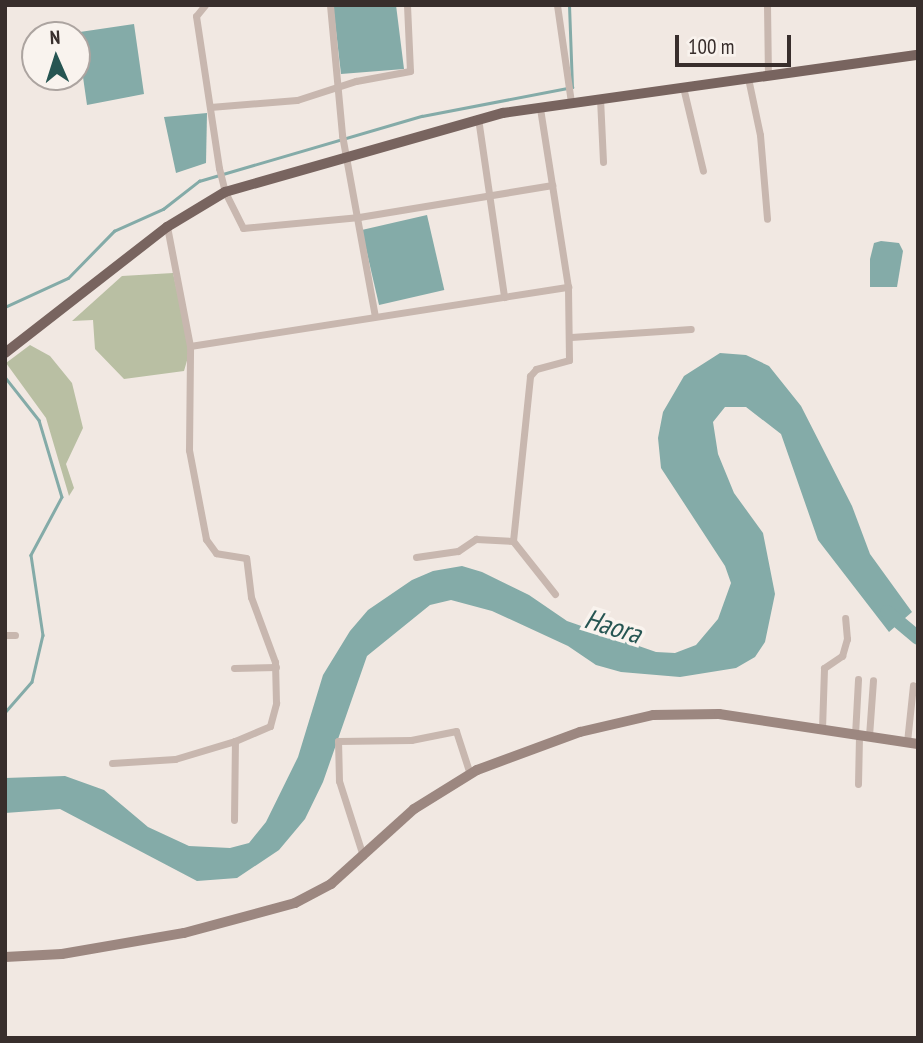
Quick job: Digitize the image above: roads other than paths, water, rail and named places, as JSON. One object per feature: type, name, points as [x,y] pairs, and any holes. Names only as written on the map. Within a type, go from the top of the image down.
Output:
[{"type":"main road","points":[[5,353],[223,186],[478,118],[540,108],[571,99],[600,98],[918,55]]},
{"type":"street","points":[[205,5],[197,16],[219,168],[223,186],[243,228],[359,217],[552,185]]},
{"type":"street","points":[[330,5],[342,135],[375,316]]},
{"type":"street","points":[[211,107],[297,100],[410,71],[407,5]]},
{"type":"street","points":[[557,5],[571,99]]},
{"type":"street","points":[[767,5],[768,76]]},
{"type":"street","points":[[748,78],[767,219]]},
{"type":"street","points":[[683,87],[703,171]]},
{"type":"street","points":[[600,98],[603,162]]},
{"type":"street","points":[[540,108],[568,287],[571,337],[569,360],[536,369],[530,376],[513,541],[555,594]]},
{"type":"street","points":[[478,118],[504,298]]},
{"type":"street","points":[[112,763],[175,759],[235,741],[273,722],[276,667],[251,597],[246,558],[216,553],[206,538],[189,450],[190,346],[167,227]]},
{"type":"street","points":[[190,346],[568,287]]},
{"type":"street","points":[[571,337],[691,329]]},
{"type":"street","points":[[416,557],[458,551],[476,539],[513,541]]},
{"type":"street","points":[[822,729],[824,668],[842,656],[847,639],[845,618]]},
{"type":"street","points":[[5,635],[15,635]]},
{"type":"street","points":[[234,667],[276,667]]},
{"type":"street","points":[[858,679],[861,735],[858,784]]},
{"type":"street","points":[[861,735],[873,680]]},
{"type":"street","points":[[5,957],[90,950],[265,914],[313,895],[363,856],[414,809],[470,774],[548,742],[653,715],[693,712],[912,743],[913,685]]},
{"type":"street","points":[[363,856],[339,781],[338,741],[411,740],[456,731],[470,774]]},
{"type":"street","points":[[234,820],[235,741]]},
{"type":"water","points":[[333,5],[396,5],[404,69],[341,74]]},
{"type":"water","points":[[134,24],[144,94],[87,105],[85,91],[91,91],[91,30]]},
{"type":"water","points":[[207,113],[206,163],[176,173],[164,117]]},
{"type":"water","points":[[427,215],[444,290],[379,305],[362,230]]},
{"type":"water","points":[[874,243],[899,243],[903,251],[897,287],[870,287],[870,259]]},
{"type":"water","points":[[720,353],[746,355],[769,366],[801,406],[852,506],[870,554],[912,612],[889,632],[818,540],[781,434],[746,407],[725,407],[713,422],[718,454],[734,493],[763,533],[775,594],[765,642],[755,657],[736,668],[680,677],[621,672],[596,665],[568,646],[492,611],[451,600],[430,605],[367,656],[323,782],[305,819],[279,850],[237,878],[197,881],[60,809],[5,813],[5,778],[65,776],[104,790],[148,827],[189,846],[230,848],[249,843],[266,822],[298,757],[323,675],[350,631],[368,610],[412,580],[433,571],[462,566],[482,572],[529,595],[567,621],[656,652],[675,653],[696,645],[718,619],[731,583],[725,566],[661,468],[658,438],[663,412],[684,376]]},
{"type":"waterway","points":[[5,307],[68,278],[114,231],[163,209],[199,181],[422,116],[572,87],[569,5]]},
{"type":"waterway","points":[[5,377],[39,420],[62,497],[31,555],[43,635],[32,682],[5,713]]},
{"type":"waterway","name":"Haora","points":[[887,612],[918,638]]}]
